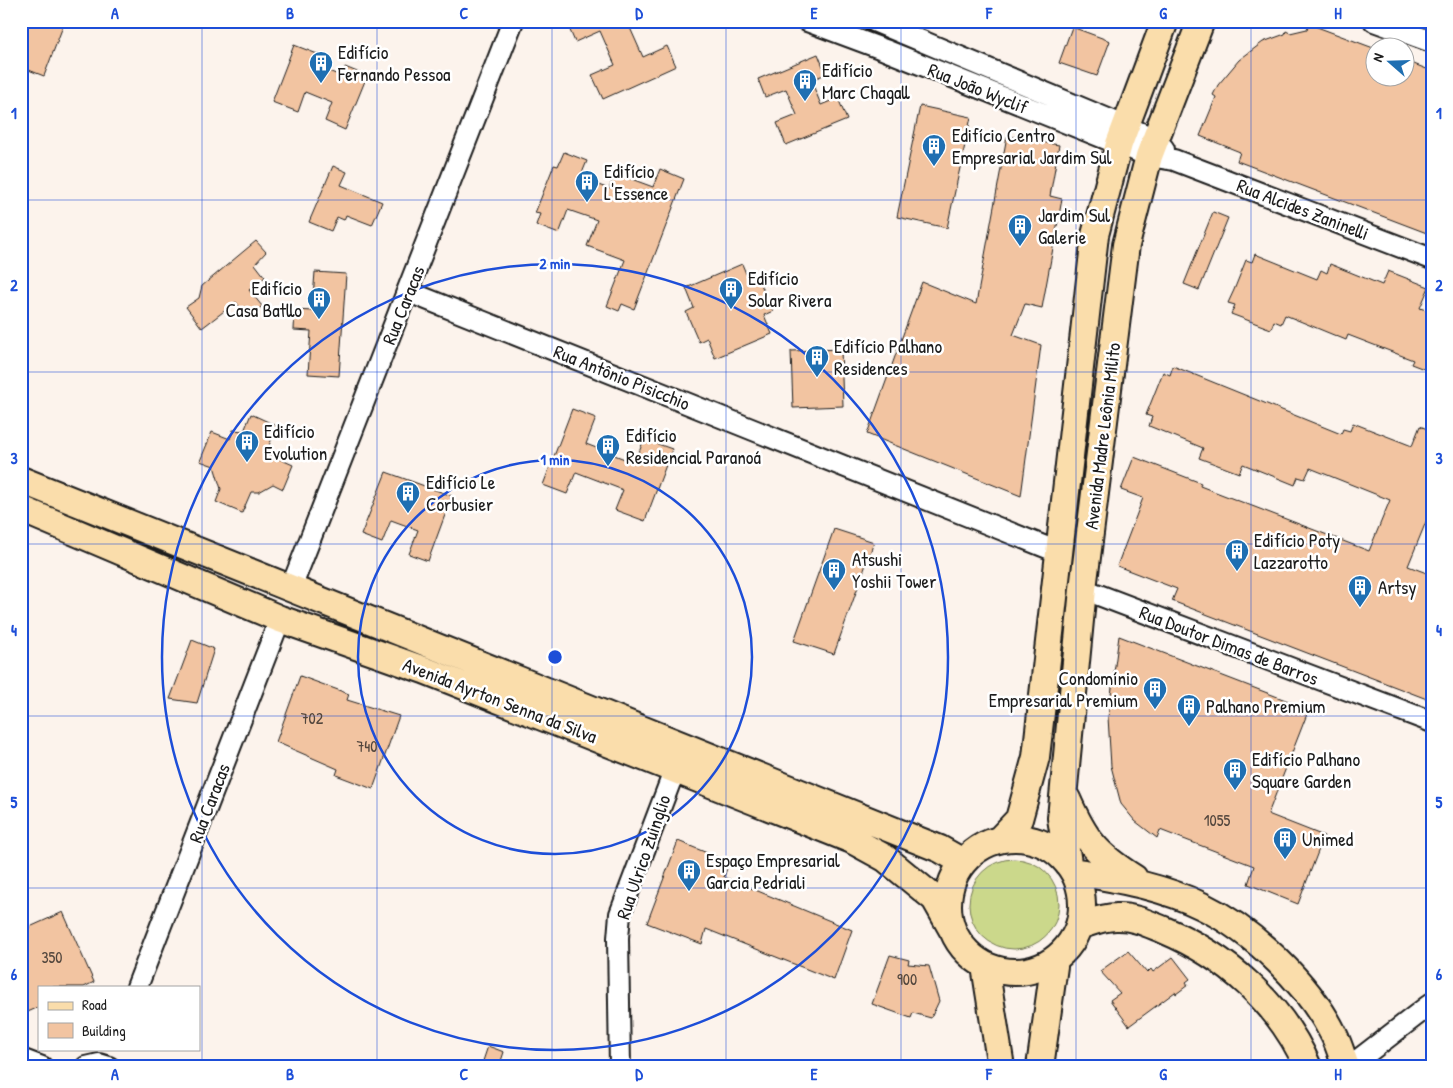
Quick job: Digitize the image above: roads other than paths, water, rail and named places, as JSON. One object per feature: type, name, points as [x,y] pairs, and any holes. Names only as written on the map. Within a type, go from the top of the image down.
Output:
[{"type":"main road","name":"Avenida Madre Leônia Milito","points":[[1000,839],[1020,819],[1036,757],[1058,552],[1096,235],[1123,136],[1166,21]]},
{"type":"main road","name":"Avenida Madre Leônia Milito","points":[[1070,867],[1061,818],[1083,589],[1126,245],[1159,152],[1201,21]]},
{"type":"main road","name":"Avenida Ayrton Senna da Silva","points":[[21,480],[940,849],[963,862]]},
{"type":"main road","name":"Avenida Ayrton Senna da Silva","points":[[21,509],[280,619],[424,670],[852,840],[886,858],[934,898],[952,929]]},
{"type":"main road","points":[[1064,792],[1081,831],[1106,860],[1145,885]]},
{"type":"main road","points":[[1019,838],[1037,841],[1054,850],[1070,867],[1080,888],[1082,907],[1079,926],[1069,944],[1055,959],[1037,969],[1020,972],[1002,971],[985,966],[971,956],[960,944],[952,929],[948,912],[948,894],[954,877],[963,862],[980,848],[1000,839],[1019,838]]},
{"type":"main road","points":[[1070,867],[1145,885],[1202,906],[1232,924],[1263,948],[1294,978],[1320,1011],[1334,1034],[1348,1067]]},
{"type":"main road","points":[[1079,926],[1116,917],[1132,918],[1164,930],[1199,947],[1220,960],[1254,987],[1284,1026],[1308,1067]]},
{"type":"main road","points":[[1040,1067],[1055,959]]},
{"type":"main road","points":[[985,966],[1001,1067]]},
{"type":"street","name":"Rua Caracas","points":[[291,588],[409,292],[513,21]]},
{"type":"street","name":"Rua João Wyclif","points":[[807,21],[1123,136]]},
{"type":"street","points":[[1374,21],[1432,42]]},
{"type":"street","name":"Rua João Wyclif","points":[[883,23],[1159,152]]},
{"type":"street","points":[[883,23],[886,50]]},
{"type":"street","name":"Rua Alcides Zaninelli","points":[[1159,152],[1432,259]]},
{"type":"street","points":[[1091,276],[1122,280]]},
{"type":"street","name":"Rua Antônio Pisicchio","points":[[409,292],[1058,552]]},
{"type":"street","points":[[1085,319],[1116,323]]},
{"type":"street","name":"Rua Doutor Dimas de Barros","points":[[1083,589],[1432,722]]},
{"type":"street","name":"Rua Caracas","points":[[137,986],[280,619]]},
{"type":"street","name":"Rua Ulrico Zuinglio","points":[[620,1067],[618,938],[620,914],[675,769]]},
{"type":"street","points":[[1348,1067],[1432,1003]]},
{"type":"street","points":[[21,1059],[42,1067]]},
{"type":"street","points":[[86,1067],[109,1060]]},
{"type":"place","name":"Edifício Fernando Pessoa","points":[[321,84]]},
{"type":"place","name":"Edifício Marc Chagall","points":[[805,102]]},
{"type":"place","name":"Edifício Centro Empresarial Jardim Sul","points":[[934,167]]},
{"type":"place","name":"Edifício L'Essence","points":[[587,203]]},
{"type":"place","name":"Jardim Sul Galerie","points":[[1020,247]]},
{"type":"place","name":"Edifício Solar Rivera","points":[[731,310]]},
{"type":"place","name":"Edifício Casa Batllo","points":[[319,320]]},
{"type":"place","name":"Edifício Palhano Residences","points":[[817,378]]},
{"type":"place","name":"Edifício Evolution","points":[[247,463]]},
{"type":"place","name":"Edifício Residencial Paranoá","points":[[608,467]]},
{"type":"place","name":"Edifício Le Corbusier","points":[[408,514]]},
{"type":"place","name":"Edifício Poty Lazzarotto","points":[[1237,572]]},
{"type":"place","name":"Atsushi Yoshii Tower","points":[[834,591]]},
{"type":"place","name":"Artsy","points":[[1360,608]]},
{"type":"place","name":"Condomínio Empresarial Premium","points":[[1155,710]]},
{"type":"place","name":"Palhano Premium","points":[[1189,727]]},
{"type":"place","name":"Edifício Palhano Square Garden","points":[[1235,791]]},
{"type":"place","name":"Unimed","points":[[1285,860]]},
{"type":"place","name":"Espaço Empresarial Garcia Pedriali","points":[[689,892]]}]
